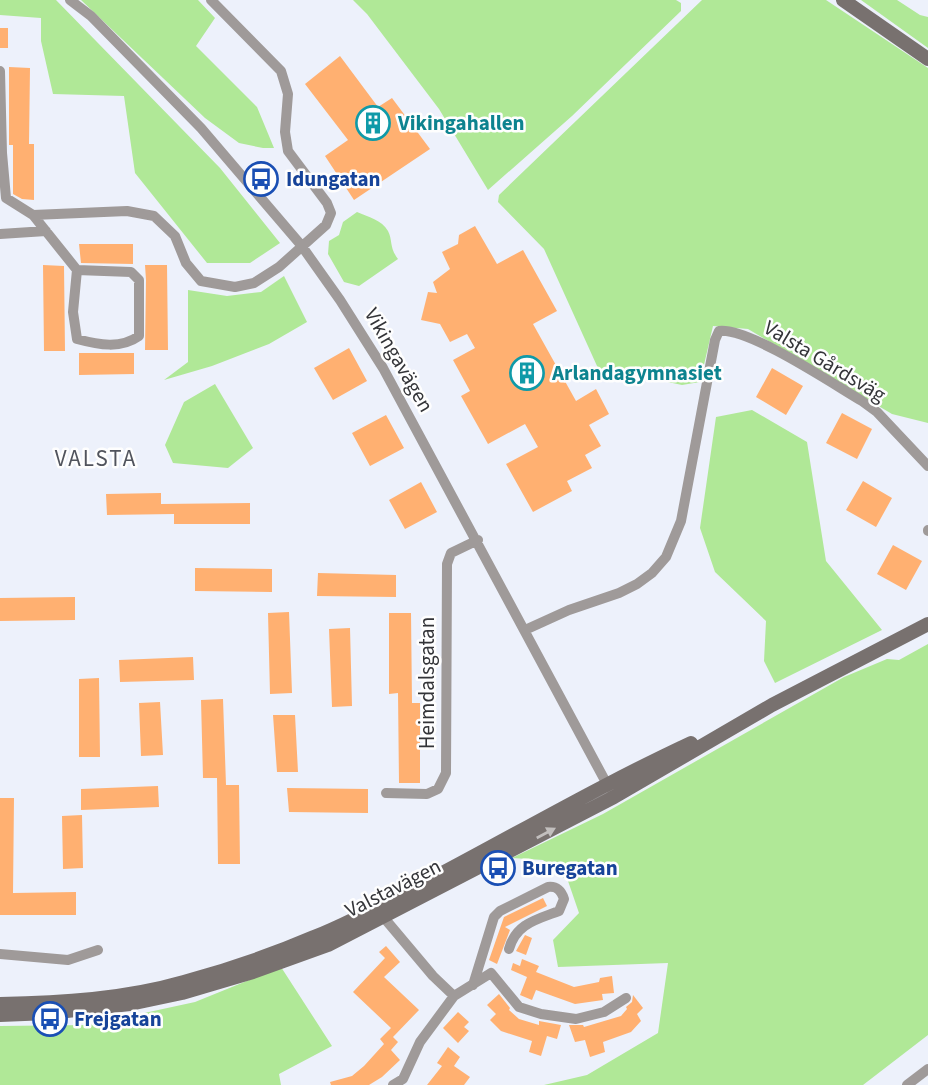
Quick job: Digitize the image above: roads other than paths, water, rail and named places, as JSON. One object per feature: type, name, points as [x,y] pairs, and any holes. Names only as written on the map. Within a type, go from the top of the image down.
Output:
[{"type":"street","name":"Vikingavägen","points":[[71,0],[91,16],[201,128],[301,245],[340,300],[383,368],[478,540],[610,790]]},
{"type":"street","points":[[33,215],[127,212],[154,216],[175,236],[186,263],[201,281],[235,287],[254,283],[267,276],[326,225],[331,213],[327,203],[288,151],[285,132],[288,94],[281,71],[211,0]]},
{"type":"street","points":[[843,0],[928,59]]},
{"type":"street","points":[[0,71],[6,198],[33,215],[77,270],[73,312],[78,339],[96,344],[128,344],[139,336],[139,280],[131,272],[77,270]]},
{"type":"street","points":[[0,234],[46,231]]},
{"type":"street","name":"Valsta Gårdsväg","points":[[525,630],[637,584],[652,573],[666,557],[681,521],[715,340],[719,331],[725,330],[758,342],[862,401],[877,412],[928,466]]},
{"type":"street","name":"Heimdalsgatan","points":[[386,793],[427,793],[438,789],[446,773],[447,564],[452,553],[478,540]]},
{"type":"street","name":"Valstavägen","points":[[0,1015],[49,1013],[130,1004],[182,993],[253,972],[328,945],[380,913],[928,624]]},
{"type":"street","points":[[473,986],[495,917],[500,911],[548,887],[561,891],[564,899],[559,911],[518,929],[509,949]]},
{"type":"street","points":[[380,913],[433,976],[454,996]]},
{"type":"street","name":"Valstavägen","points":[[0,1004],[49,1003],[129,994],[181,983],[276,952],[380,913]]},
{"type":"street","points":[[0,954],[68,960],[98,950]]},
{"type":"street","points":[[393,1085],[403,1079],[420,1042],[454,996],[491,973],[519,1007],[541,1014],[576,1019],[604,1012],[626,998]]},
{"type":"street","points":[[907,1085],[928,1069]]},
{"type":"place","name":"Vikingahallen","points":[[373,123]]},
{"type":"place","name":"Idungatan","points":[[261,179]]},
{"type":"place","name":"Arlandagymnasiet","points":[[527,373]]},
{"type":"place","name":"Buregatan","points":[[498,868]]},
{"type":"place","name":"Frejgatan","points":[[50,1019]]},
{"type":"district","name":"VALSTA","points":[[96,458]]}]
